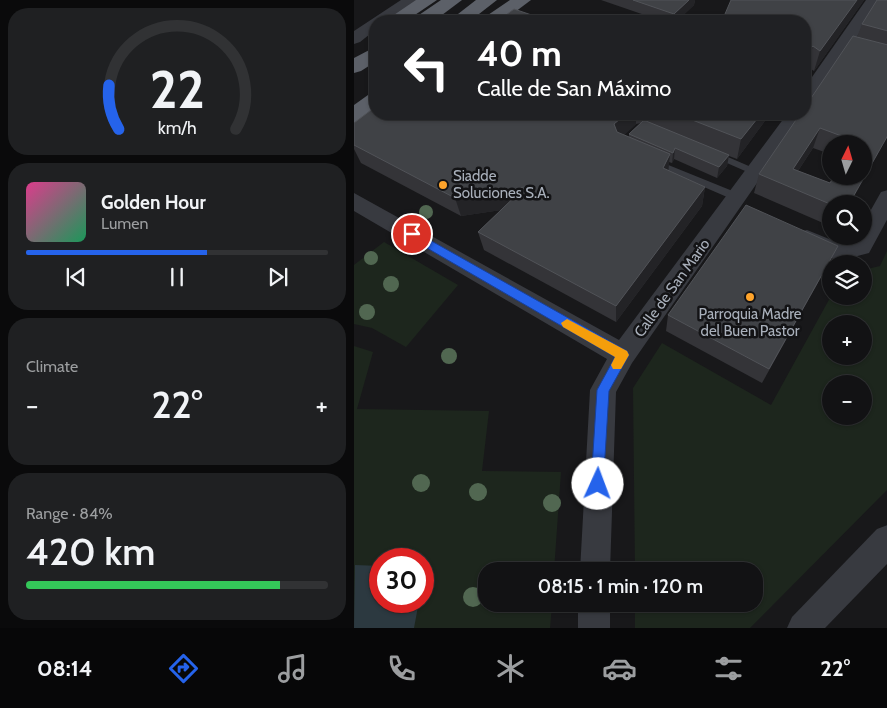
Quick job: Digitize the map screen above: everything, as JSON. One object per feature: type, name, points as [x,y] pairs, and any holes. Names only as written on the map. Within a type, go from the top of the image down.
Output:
[{"type":"highway","points":[[404,15],[428,0]]},
{"type":"highway","points":[[431,15],[453,0]]},
{"type":"highway","points":[[467,15],[488,0]]},
{"type":"highway","points":[[486,15],[506,0]]},
{"type":"highway","points":[[500,15],[522,0]]},
{"type":"highway","points":[[354,45],[369,36]]},
{"type":"highway","points":[[354,67],[369,57]]},
{"type":"highway","points":[[354,94],[369,83]]},
{"type":"highway","points":[[354,116],[369,105]]},
{"type":"street","points":[[388,15],[411,0]]},
{"type":"street","points":[[509,15],[528,0]]},
{"type":"street","points":[[811,91],[874,0]]},
{"type":"street","points":[[354,39],[369,28]]},
{"type":"street","points":[[840,47],[859,53]]},
{"type":"street","points":[[354,134],[374,120]]},
{"type":"street","name":"Calle de San Mario","points":[[595,562],[603,390],[623,355],[739,205],[755,172],[792,120]]},
{"type":"street","points":[[785,228],[838,252],[861,247],[887,197]]},
{"type":"street","points":[[354,201],[623,355]]},
{"type":"street","points":[[803,628],[887,540]]},
{"type":"street","points":[[594,612],[594,628]]},
{"type":"lane","points":[[706,151],[755,172]]},
{"type":"lane","points":[[648,160],[739,205]]},
{"type":"shaded area","points":[[384,242],[458,285],[406,347],[372,328],[354,324],[354,265]]},
{"type":"shaded area","points":[[887,251],[887,490],[750,628],[635,628],[635,612],[763,612],[763,562],[635,562],[633,388],[662,343],[771,405],[826,305],[872,305],[872,268],[880,266]]},
{"type":"shaded area","points":[[354,346],[373,352],[357,409],[489,411],[482,471],[561,472],[555,562],[478,562],[478,612],[551,612],[550,628],[354,628]]},
{"type":"shaded area","points":[[355,565],[369,566],[369,613],[417,613],[414,628],[354,628]]},
{"type":"building","points":[[633,0],[689,0],[674,14]]},
{"type":"building","points":[[731,0],[857,0],[820,51],[813,46],[811,48],[811,15],[725,15]]},
{"type":"building","points":[[877,0],[888,0],[888,31],[862,24]]},
{"type":"building","points":[[514,9],[532,15],[506,15]]},
{"type":"building","points":[[853,36],[888,45],[888,135],[872,163],[872,135],[839,135],[820,128],[793,169],[822,180],[822,185],[860,185],[854,195],[822,195],[822,201],[759,174],[796,120],[811,120],[811,98]]},
{"type":"building","points":[[369,112],[369,120],[619,120],[614,124],[617,132],[670,154],[663,168],[705,187],[616,306],[478,232],[525,187],[455,198],[354,145],[354,123]]},
{"type":"building","points":[[692,120],[756,120],[741,139]]},
{"type":"building","points":[[643,121],[729,155],[719,167],[675,148],[673,153],[629,134]]},
{"type":"building","name":"Parroquia Madre del Buen Pastor","points":[[746,205],[822,239],[822,245],[838,246],[833,255],[822,255],[822,275],[769,369],[668,315]]},
{"type":"slow traffic","points":[[567,323],[623,355],[617,365]]},
{"type":"place","name":"Siadde Soluciones S.A.","points":[[443,185]]},
{"type":"place","name":"Parroquia Madre del Buen Pastor","points":[[750,297]]},
{"type":"route","points":[[412,234],[623,355],[603,390],[598,484]]}]
